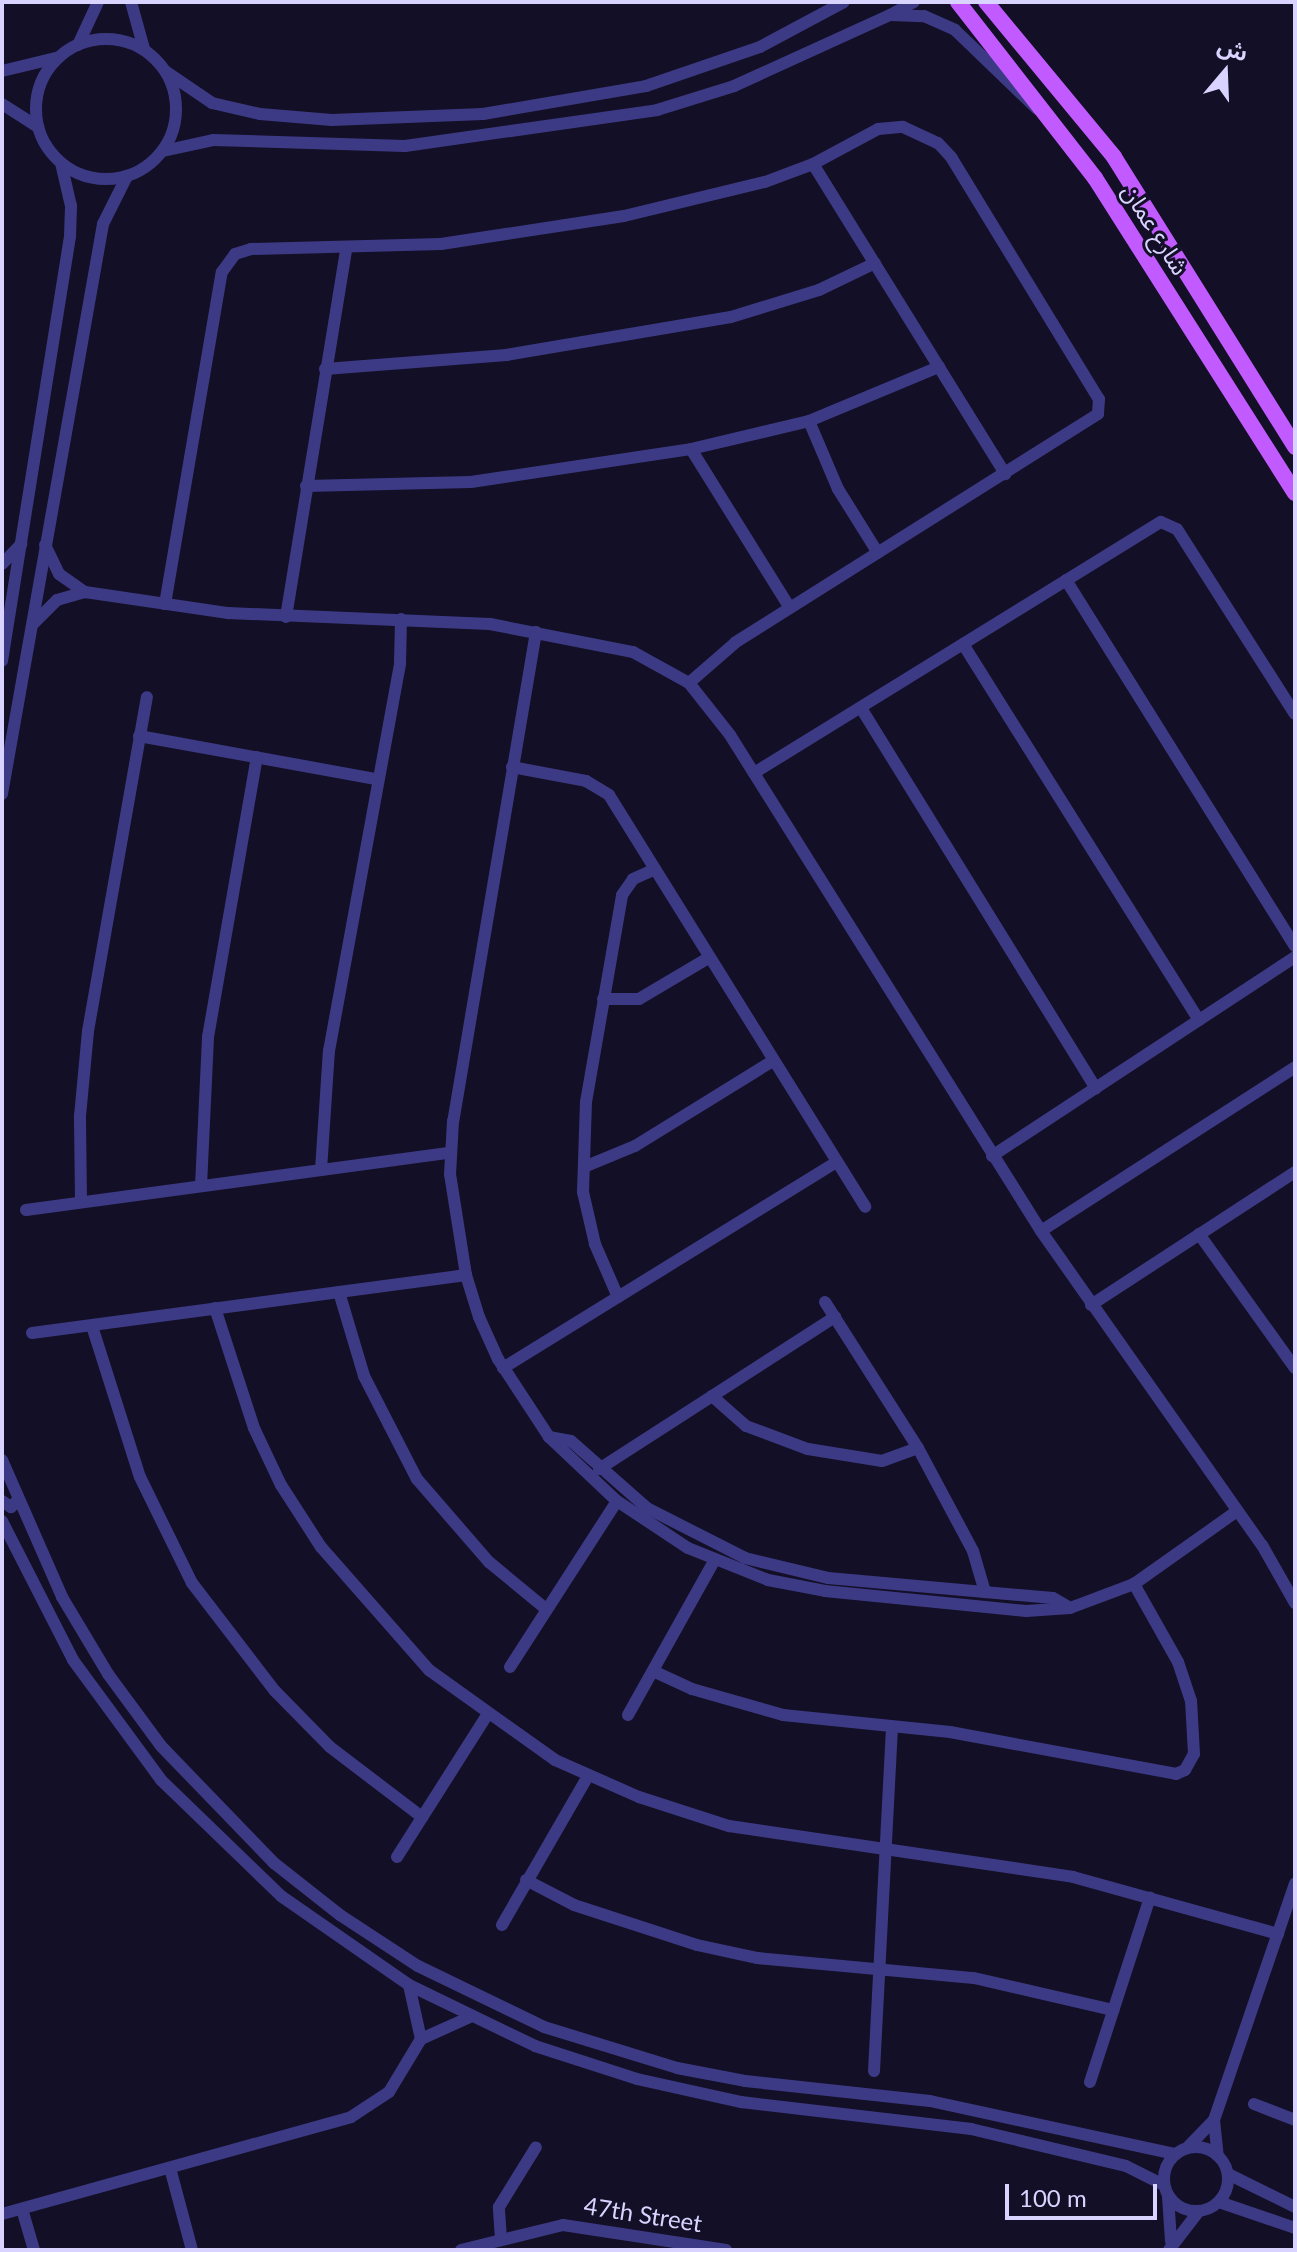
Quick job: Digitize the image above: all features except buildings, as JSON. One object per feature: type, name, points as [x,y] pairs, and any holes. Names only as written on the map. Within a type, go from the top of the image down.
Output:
[{"type":"main road","name":"شارع عمان","points":[[958,2],[1095,178],[1295,493]]},
{"type":"main road","name":"شارع عمان","points":[[986,2],[1114,157],[1295,447]]},
{"type":"street","points":[[78,45],[98,2]]},
{"type":"street","points":[[131,2],[144,49]]},
{"type":"street","points":[[2,71],[27,69],[59,57],[78,45],[118,40],[144,49],[165,71],[212,103],[260,114],[332,120],[483,114],[646,86],[760,47],[844,2]]},
{"type":"street","points":[[2,794],[103,224],[127,176],[163,151],[213,140],[405,146],[643,112],[734,86],[914,2]]},
{"type":"street","points":[[890,15],[924,16],[955,30],[1020,97],[1049,117]]},
{"type":"street","points":[[38,127],[39,89],[59,57]]},
{"type":"street","points":[[163,151],[177,112],[165,71]]},
{"type":"street","points":[[2,104],[38,127],[61,163],[72,222],[2,661]]},
{"type":"street","points":[[165,604],[223,267],[235,254],[251,249],[346,250],[441,244],[624,216],[716,196],[813,164],[890,125],[933,140],[951,157],[1099,399],[1091,421],[735,643],[689,683]]},
{"type":"street","points":[[61,163],[99,179],[127,176]]},
{"type":"street","points":[[813,164],[1005,474]]},
{"type":"street","points":[[286,617],[346,250]]},
{"type":"street","points":[[325,369],[506,355],[731,317],[791,301],[875,263]]},
{"type":"street","points":[[306,486],[471,482],[691,449],[809,421],[939,367]]},
{"type":"street","points":[[809,421],[838,489],[878,553]]},
{"type":"street","points":[[691,449],[790,608]]},
{"type":"street","points":[[754,773],[1157,523],[1170,523],[1295,714]]},
{"type":"street","points":[[2,564],[23,541]]},
{"type":"street","points":[[45,545],[59,574],[85,592],[286,617],[401,619],[536,632],[633,652],[689,683],[754,773],[1041,1231],[1237,1511],[1295,1603]]},
{"type":"street","points":[[1066,580],[1295,946]]},
{"type":"street","points":[[30,629],[48,606],[85,592]]},
{"type":"street","points":[[2,607],[8,625]]},
{"type":"street","points":[[321,1170],[329,1051],[376,779],[400,663],[401,619]]},
{"type":"street","points":[[536,632],[450,1153],[466,1275],[503,1368],[549,1437],[617,1501],[714,1561],[768,1580],[825,1591],[1026,1611],[1070,1608],[1134,1584],[1237,1511]]},
{"type":"street","points":[[963,644],[1199,1020]]},
{"type":"street","points":[[81,1202],[80,1116],[88,1031],[147,697]]},
{"type":"street","points":[[861,708],[1096,1088]]},
{"type":"street","points":[[139,736],[376,779]]},
{"type":"street","points":[[201,1186],[208,1037],[257,757]]},
{"type":"street","points":[[512,767],[603,788],[865,1207]]},
{"type":"street","points":[[618,1297],[588,1219],[584,1167],[586,1102],[624,889],[655,869]]},
{"type":"street","points":[[603,999],[629,1001],[651,994],[710,957]]},
{"type":"street","points":[[992,1156],[1295,957]]},
{"type":"street","points":[[584,1167],[635,1146],[774,1060]]},
{"type":"street","points":[[1041,1231],[1295,1067]]},
{"type":"street","points":[[26,1210],[450,1153]]},
{"type":"street","points":[[503,1368],[837,1162]]},
{"type":"street","points":[[1091,1305],[1295,1172]]},
{"type":"street","points":[[1199,1234],[1295,1368]]},
{"type":"street","points":[[32,1333],[466,1275]]},
{"type":"street","points":[[339,1292],[364,1376],[417,1479],[489,1562],[546,1609]]},
{"type":"street","points":[[825,1302],[918,1448],[973,1551],[985,1592]]},
{"type":"street","points":[[215,1308],[250,1417],[301,1518],[394,1636],[487,1715],[588,1776],[729,1826],[1073,1877],[1278,1934]]},
{"type":"street","points":[[599,1469],[835,1317]]},
{"type":"street","points":[[92,1326],[140,1477],[192,1583],[275,1691],[330,1747],[422,1817]]},
{"type":"street","points":[[712,1396],[746,1426],[808,1449],[882,1461],[918,1448]]},
{"type":"street","points":[[549,1437],[565,1436],[599,1469],[686,1532],[755,1562],[828,1578],[1053,1598],[1070,1608]]},
{"type":"street","points":[[2,1460],[17,1501],[92,1649],[196,1787],[315,1897],[438,1977],[544,2027],[677,2068],[745,2081],[930,2101],[1218,2156]]},
{"type":"street","points":[[2,1501],[11,1507],[17,1501]]},
{"type":"street","points":[[510,1667],[617,1501]]},
{"type":"street","points":[[2,1521],[15,1552],[90,1685],[179,1800],[281,1896],[409,1985],[470,2017],[569,2058],[671,2088],[757,2104],[971,2129],[1126,2166],[1166,2191],[1178,2206],[1199,2211]]},
{"type":"street","points":[[2,1546],[15,1552]]},
{"type":"street","points":[[628,1715],[714,1561]]},
{"type":"street","points":[[653,1671],[692,1689],[783,1715],[1001,1739],[1164,1774],[1185,1770],[1194,1743],[1185,1681],[1134,1584]]},
{"type":"street","points":[[397,1857],[487,1715]]},
{"type":"street","points":[[874,2071],[892,1727]]},
{"type":"street","points":[[502,1925],[588,1776]]},
{"type":"street","points":[[526,1880],[574,1905],[697,1945],[757,1958],[880,1966],[1025,1987],[1113,2010]]},
{"type":"street","points":[[1295,1883],[1214,2120],[1218,2156],[1228,2174],[1295,2207]]},
{"type":"street","points":[[1090,2082],[1150,1897]]},
{"type":"street","points":[[409,1985],[421,2039]]},
{"type":"street","points":[[2,2214],[362,2113],[397,2083],[421,2039],[470,2017]]},
{"type":"street","points":[[1254,2104],[1295,2120]]},
{"type":"street","points":[[1170,2247],[1165,2168],[1214,2120]]},
{"type":"street","points":[[501,2239],[499,2207],[536,2147]]},
{"type":"street","points":[[170,2168],[192,2250]]},
{"type":"street","points":[[1219,2202],[1228,2174]]},
{"type":"street","points":[[1170,2247],[1199,2211],[1219,2202],[1295,2228]]},
{"type":"street","points":[[22,2209],[34,2250]]},
{"type":"street","name":"47th Street","points":[[461,2250],[576,2225],[726,2250]]}]
